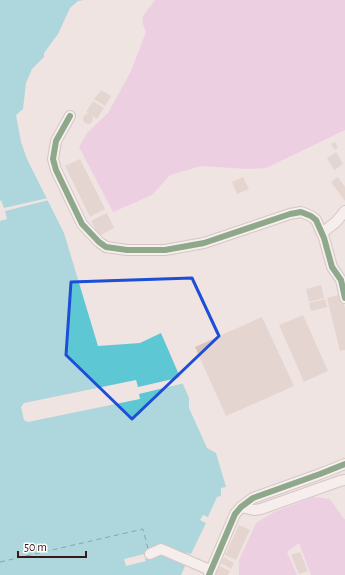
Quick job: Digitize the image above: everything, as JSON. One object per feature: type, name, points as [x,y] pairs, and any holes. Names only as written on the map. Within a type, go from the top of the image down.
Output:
[{"type":"street","points":[[70,116],[56,142],[53,159],[56,170],[82,224],[99,242],[106,247],[127,250],[165,250],[204,243],[290,214],[301,212],[316,220],[322,233],[332,267],[341,280],[345,298]]},
{"type":"street","points":[[322,233],[336,222],[345,211]]},
{"type":"street","points":[[150,554],[161,549],[209,573],[235,514],[241,507],[253,498],[345,464]]},
{"type":"street","points":[[241,507],[254,510],[261,509],[345,480]]},
{"type":"highlighted area","points":[[192,278],[219,336],[132,419],[66,355],[71,282]]},
{"type":"shaded area","points":[[155,0],[345,0],[345,130],[266,168],[247,169],[201,166],[170,175],[152,195],[113,212],[79,147],[87,133],[108,113],[131,71],[146,32],[142,22],[143,16]]},
{"type":"shaded area","points":[[314,497],[330,499],[345,519],[345,575],[311,575],[299,543],[287,552],[297,575],[239,575],[239,560],[256,523],[274,512]]},
{"type":"water","points":[[0,0],[84,0],[78,1],[70,8],[58,34],[44,53],[44,57],[32,69],[26,83],[23,109],[16,115],[21,142],[27,159],[64,233],[98,346],[140,343],[161,333],[189,398],[189,408],[207,448],[216,453],[226,487],[221,488],[221,496],[217,497],[208,517],[203,515],[200,520],[206,523],[191,554],[186,553],[181,563],[185,566],[181,575],[0,575]]},
{"type":"pier","points":[[48,198],[49,200],[5,211],[7,219],[0,221],[1,200],[4,208]]},
{"type":"pier","points":[[182,377],[185,383],[139,394],[140,399],[28,422],[24,420],[21,407],[24,403],[136,380],[138,387]]},
{"type":"pier","points":[[161,543],[187,555],[161,552],[160,554],[145,559],[146,561],[126,566],[124,559],[144,554],[145,556],[157,551]]},
{"type":"building","points":[[101,90],[111,96],[105,106],[94,99]]},
{"type":"building","points":[[93,101],[104,108],[97,119],[86,112]]},
{"type":"building","points":[[88,114],[93,119],[88,124],[83,119]]},
{"type":"building","points":[[335,142],[338,148],[335,150],[331,144]]},
{"type":"building","points":[[336,152],[343,164],[334,170],[327,158]]},
{"type":"building","points":[[80,159],[105,209],[90,217],[65,166]]},
{"type":"building","points":[[243,177],[249,189],[237,194],[232,182]]},
{"type":"building","points":[[338,177],[345,187],[345,201],[331,182]]},
{"type":"building","points":[[107,213],[114,228],[99,236],[91,221]]},
{"type":"building","points":[[321,285],[324,298],[309,302],[306,289]]},
{"type":"building","points":[[342,294],[345,308],[345,350],[340,351],[327,298]]},
{"type":"building","points":[[325,299],[327,307],[311,311],[309,303]]},
{"type":"building","points":[[303,315],[328,371],[304,382],[279,325]]},
{"type":"building","points":[[262,317],[294,386],[226,416],[195,347]]},
{"type":"building","points":[[239,525],[250,530],[236,560],[225,555]]},
{"type":"building","points":[[300,552],[308,571],[299,574],[291,555]]},
{"type":"building","points":[[224,557],[234,563],[231,569],[221,563]]},
{"type":"building","points":[[220,566],[230,571],[228,575],[215,575]]},
{"type":"ferry route","points":[[0,562],[143,529],[148,549]]},
{"type":"cycle path","points":[[70,116],[56,141],[53,159],[56,170],[82,224],[99,242],[106,247],[127,250],[165,250],[204,243],[290,214],[301,212],[316,220],[324,238],[332,267],[341,280],[345,298]]},
{"type":"cycle path","points":[[209,575],[235,514],[241,507],[253,498],[345,464]]}]
